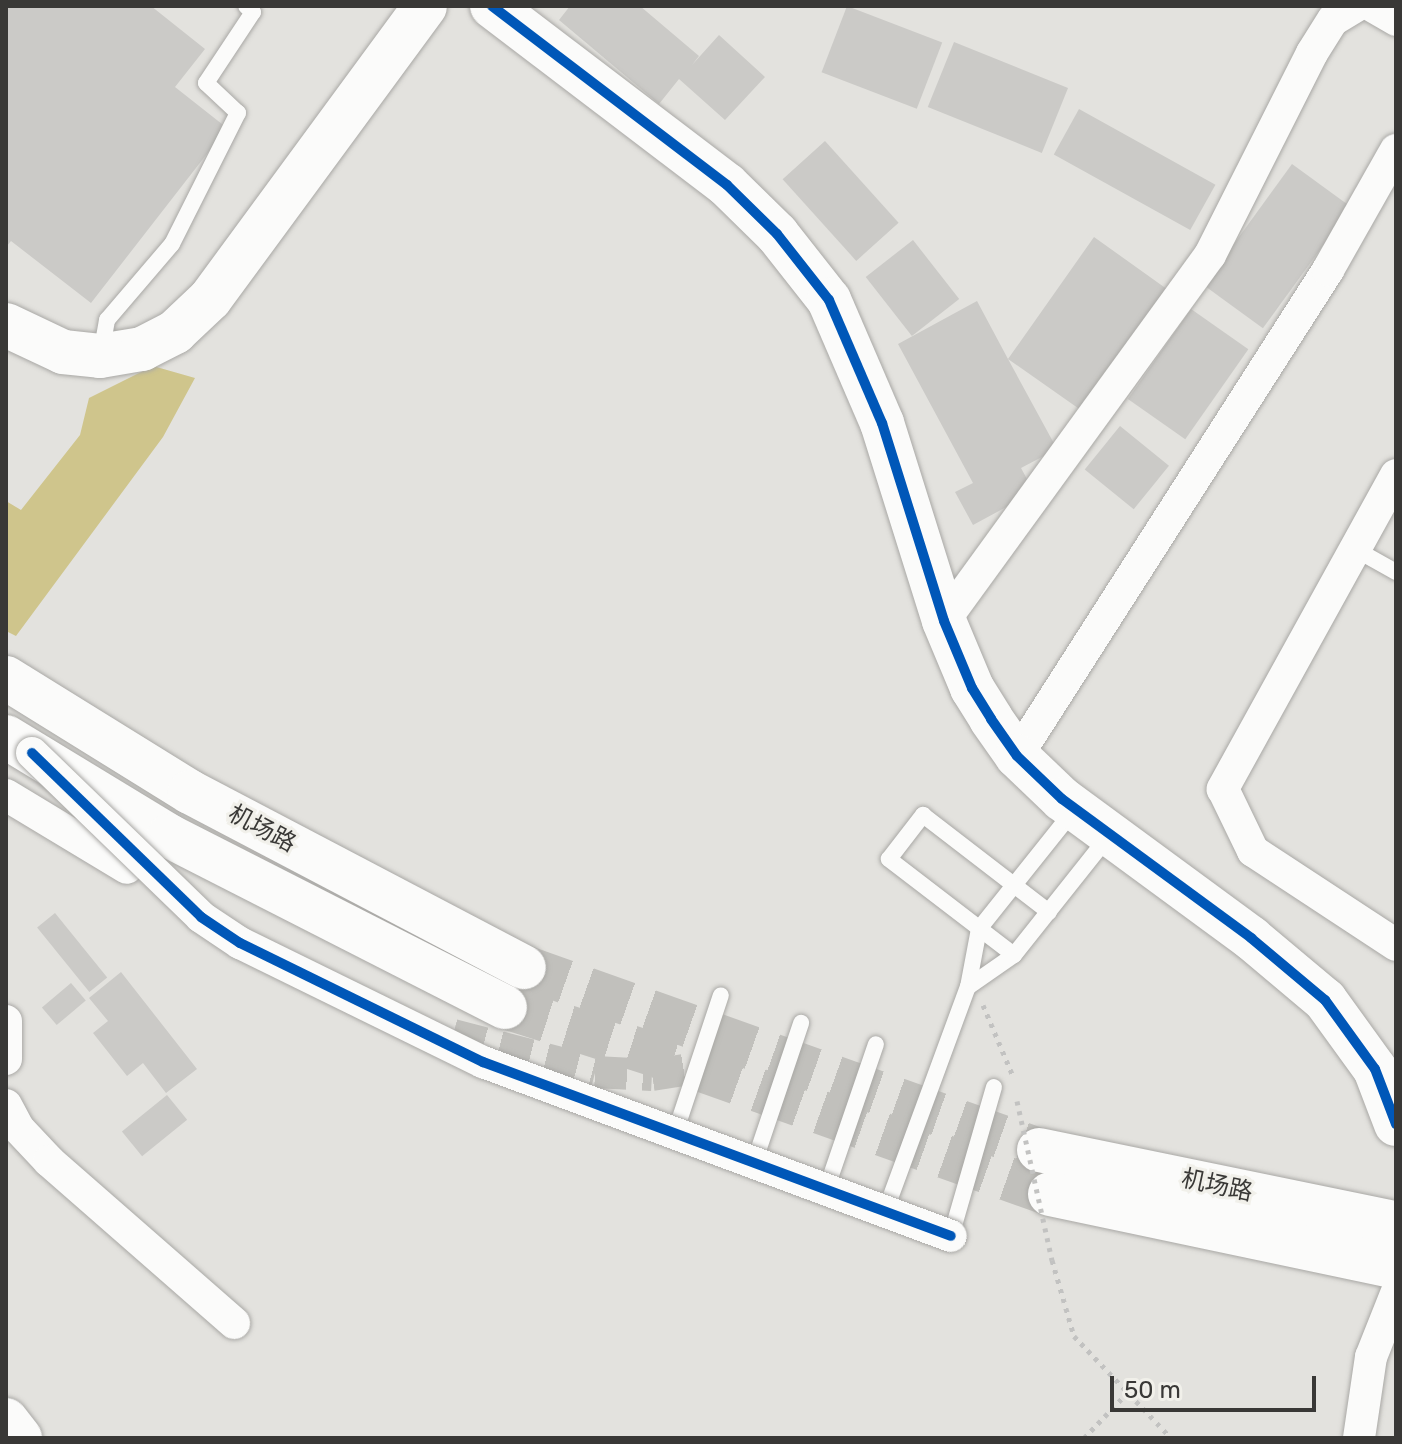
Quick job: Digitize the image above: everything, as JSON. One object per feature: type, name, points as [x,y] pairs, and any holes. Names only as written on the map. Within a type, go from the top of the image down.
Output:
[{"type":"street","points":[[6,325],[63,352],[100,356],[142,349],[164,337],[210,299],[425,6]]},
{"type":"street","points":[[492,6],[727,185],[777,234],[829,300],[882,423],[944,621],[972,688],[1017,756],[1075,809],[1251,938],[1325,1000],[1375,1069],[1396,1124]]},
{"type":"street","points":[[944,621],[1210,255],[1312,53],[1333,20],[1356,6]]},
{"type":"street","points":[[1372,6],[1396,20]]},
{"type":"street","points":[[1017,756],[1328,270],[1396,150]]},
{"type":"street","points":[[1396,475],[1223,789],[1253,851],[1396,945]]},
{"type":"street","name":"机场路","points":[[6,678],[190,792],[524,967]]},
{"type":"street","points":[[19,745],[201,917],[240,943],[483,1062],[951,1236]]},
{"type":"street","name":"机场路","points":[[19,745],[169,836],[505,1007]]},
{"type":"street","points":[[6,795],[127,868]]},
{"type":"street","points":[[6,1021],[6,1059]]},
{"type":"street","points":[[10,1117],[234,1323]]},
{"type":"street","name":"机场路","points":[[1039,1150],[1396,1223]]},
{"type":"street","name":"机场路","points":[[1050,1194],[1396,1267]]},
{"type":"street","points":[[1359,1438],[1371,1357],[1396,1294]]},
{"type":"street","points":[[6,1420],[20,1438]]},
{"type":"lane","points":[[100,356],[107,320],[172,244],[238,113],[206,83],[253,12],[246,6]]},
{"type":"lane","points":[[1355,549],[1396,572]]},
{"type":"lane","points":[[885,1212],[968,987],[979,929],[1075,809]]},
{"type":"lane","points":[[1014,955],[889,859],[923,815],[1049,912]]},
{"type":"lane","points":[[968,987],[1014,955],[1109,835]]},
{"type":"lane","points":[[675,1133],[721,995]]},
{"type":"lane","points":[[754,1163],[801,1023]]},
{"type":"lane","points":[[826,1190],[876,1044]]},
{"type":"lane","points":[[951,1236],[994,1087]]},
{"type":"path","points":[[968,987],[992,1016],[1011,1065],[1052,1260],[1074,1336],[1171,1438]]},
{"type":"path","points":[[1084,1438],[1126,1394]]},
{"type":"shaded area","points":[[153,366],[195,378],[163,437],[16,636],[6,631],[6,501],[21,510],[80,435],[89,398]]},
{"type":"building","points":[[6,6],[151,6],[205,49],[175,87],[227,128],[91,303],[11,241],[6,247]]},
{"type":"building","points":[[570,6],[640,6],[699,56],[692,65],[719,35],[765,77],[725,120],[679,79],[659,104],[559,20]]},
{"type":"building","points":[[847,6],[942,43],[917,109],[822,72]]},
{"type":"building","points":[[954,42],[1068,88],[1042,153],[928,107]]},
{"type":"building","points":[[1079,109],[1215,185],[1190,230],[1054,154]]},
{"type":"building","points":[[825,141],[899,223],[856,261],[783,179]]},
{"type":"building","points":[[1292,164],[1351,207],[1263,328],[1204,285]]},
{"type":"building","points":[[1094,237],[1171,292],[1085,413],[1008,359]]},
{"type":"building","points":[[913,240],[959,299],[912,336],[866,277]]},
{"type":"building","points":[[977,301],[1057,449],[1021,468],[1034,492],[973,525],[955,492],[973,483],[898,344]]},
{"type":"building","points":[[1191,309],[1248,349],[1185,439],[1128,399]]},
{"type":"building","points":[[1120,426],[1169,466],[1134,509],[1085,470]]},
{"type":"building","points":[[55,913],[107,978],[89,992],[37,927]]},
{"type":"building","points":[[121,972],[197,1069],[166,1093],[143,1063],[127,1076],[93,1033],[108,1021],[89,998]]},
{"type":"building","points":[[71,983],[86,1001],[57,1025],[42,1007]]},
{"type":"building","points":[[167,1095],[187,1120],[142,1156],[122,1132]]},
{"type":"tunnel","points":[[524,967],[1039,1150]]},
{"type":"tunnel","points":[[505,1007],[696,1068],[1050,1194]]},
{"type":"tunnel","points":[[453,1035],[595,1072],[652,1075],[696,1068]]},
{"type":"cycle path","points":[[492,6],[727,185],[777,234],[829,300],[882,423],[944,621],[972,688],[991,719],[1017,756],[1062,799],[1251,938],[1325,1000],[1375,1069],[1396,1124]]},
{"type":"cycle path","points":[[32,753],[201,917],[240,943],[483,1062],[951,1236]]}]
